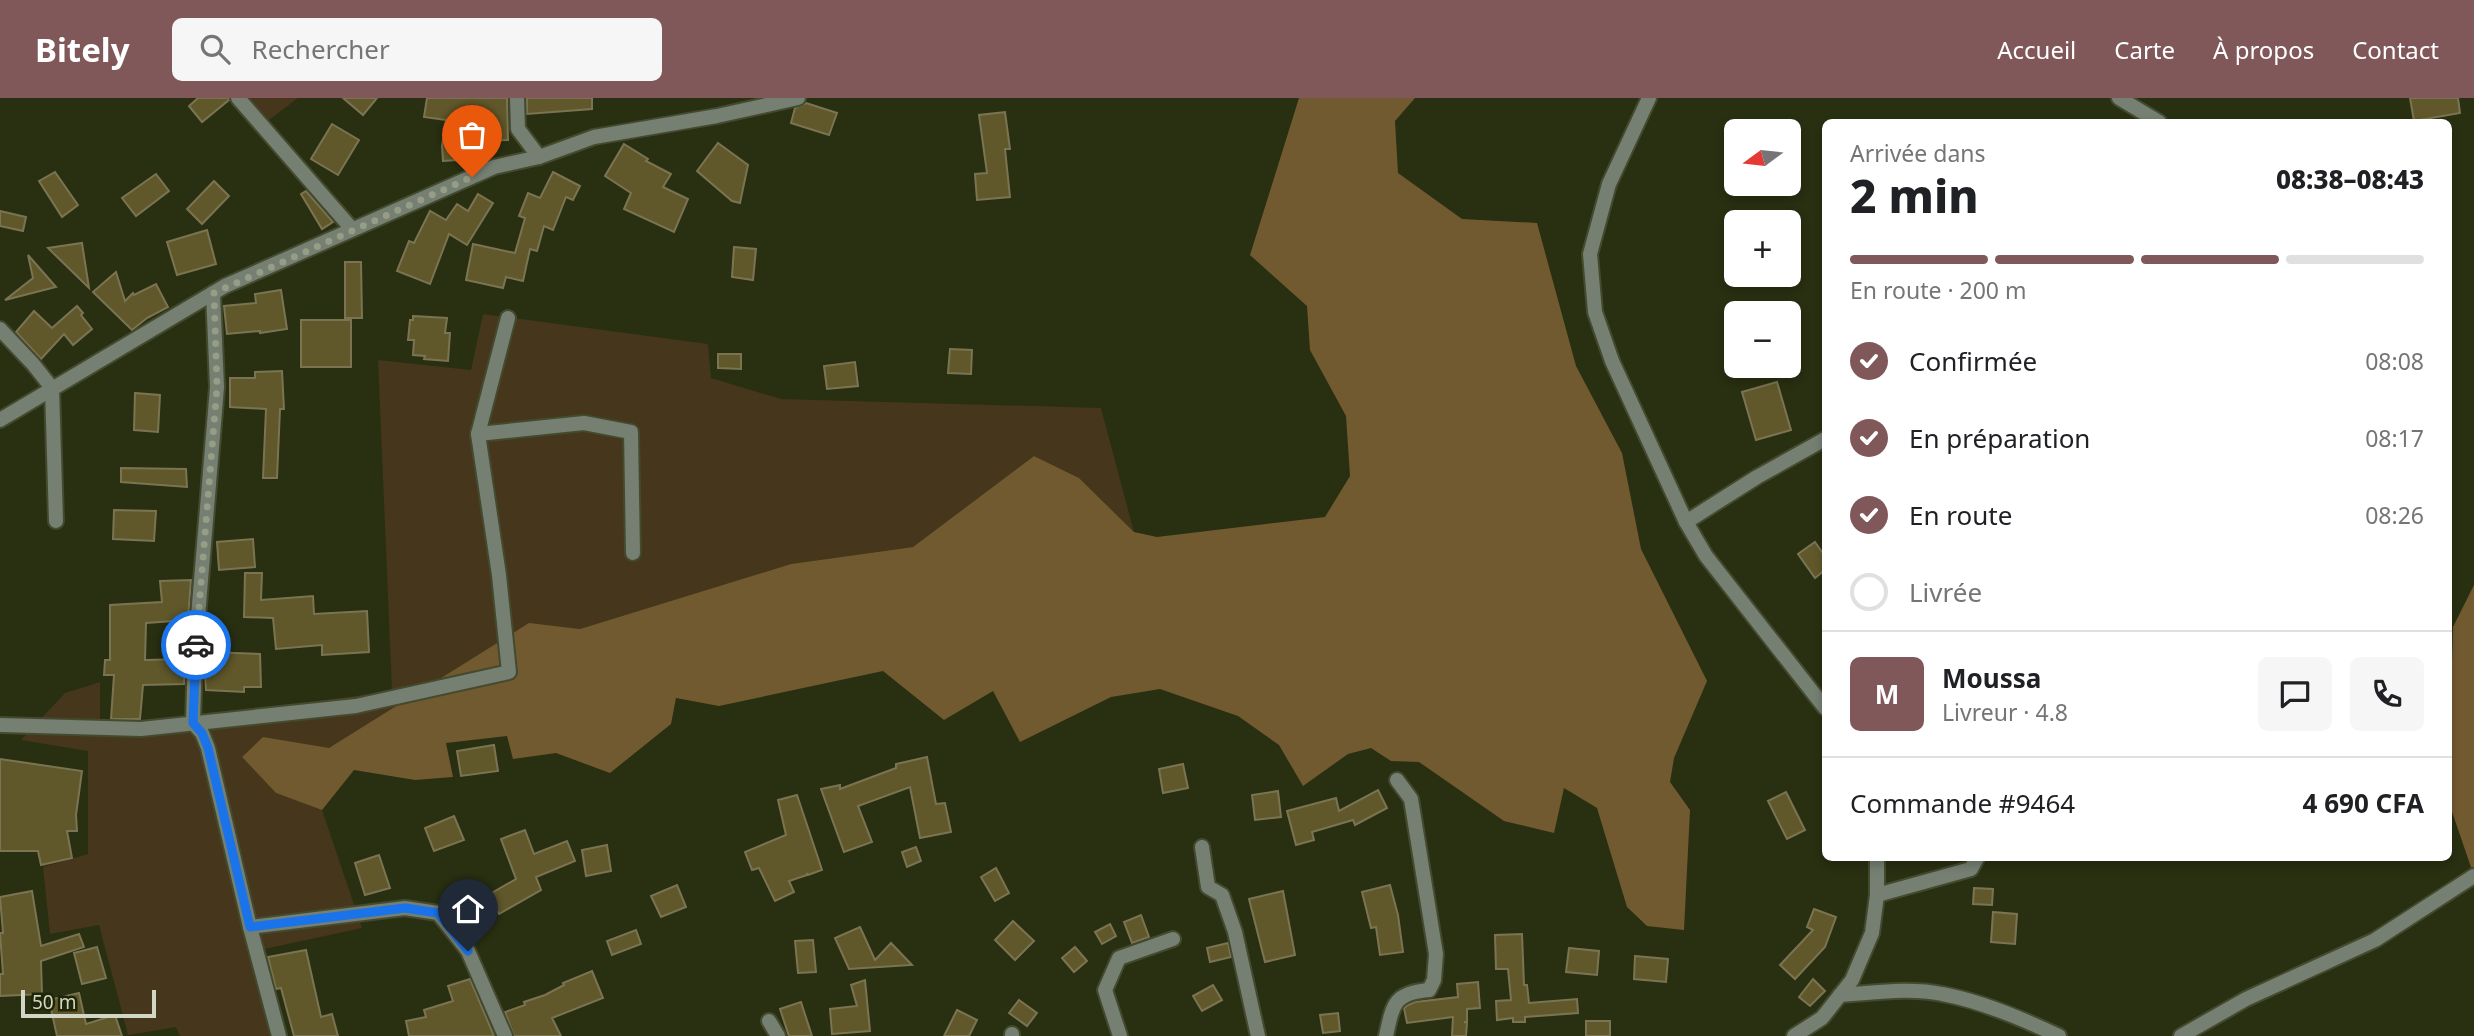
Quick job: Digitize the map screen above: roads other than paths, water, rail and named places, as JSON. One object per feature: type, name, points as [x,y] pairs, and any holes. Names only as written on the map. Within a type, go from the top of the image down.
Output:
[{"type":"street","points":[[239,98],[352,229]]},
{"type":"street","points":[[517,98],[518,128],[539,157]]},
{"type":"street","points":[[0,419],[214,293],[494,167],[539,157],[594,137],[717,116],[797,98]]},
{"type":"street","points":[[1648,98],[1609,184],[1590,254],[1595,312],[1612,361],[1686,522],[1706,556],[1822,704]]},
{"type":"street","points":[[2119,98],[2154,119]]},
{"type":"street","points":[[214,293],[217,387],[196,640],[193,723],[202,733],[208,748],[279,1036]]},
{"type":"street","points":[[0,725],[141,729],[356,706],[509,672],[499,575],[478,434],[508,317]]},
{"type":"street","points":[[0,329],[52,388],[56,521]]},
{"type":"street","points":[[478,434],[584,423],[631,432],[633,553]]},
{"type":"street","points":[[1686,522],[1757,477],[1822,441]]},
{"type":"street","points":[[1386,1036],[1396,1000],[1407,992],[1429,989],[1434,980],[1436,954],[1411,799],[1397,780]]},
{"type":"street","points":[[1202,848],[1208,887],[1222,895],[1235,932],[1258,1036]]},
{"type":"street","points":[[1794,1036],[1822,1018],[1852,980],[1872,933],[1877,895],[1877,861]]},
{"type":"street","points":[[1877,895],[1971,869],[1975,861]]},
{"type":"street","points":[[2181,1036],[2246,999],[2375,940],[2474,876]]},
{"type":"street","points":[[250,927],[405,908],[438,913],[468,951],[505,1036]]},
{"type":"street","points":[[1120,1036],[1105,990],[1119,958],[1173,939]]},
{"type":"street","points":[[1840,995],[1905,991],[1942,993],[2059,1036]]},
{"type":"street","points":[[769,1021],[778,1036]]}]
